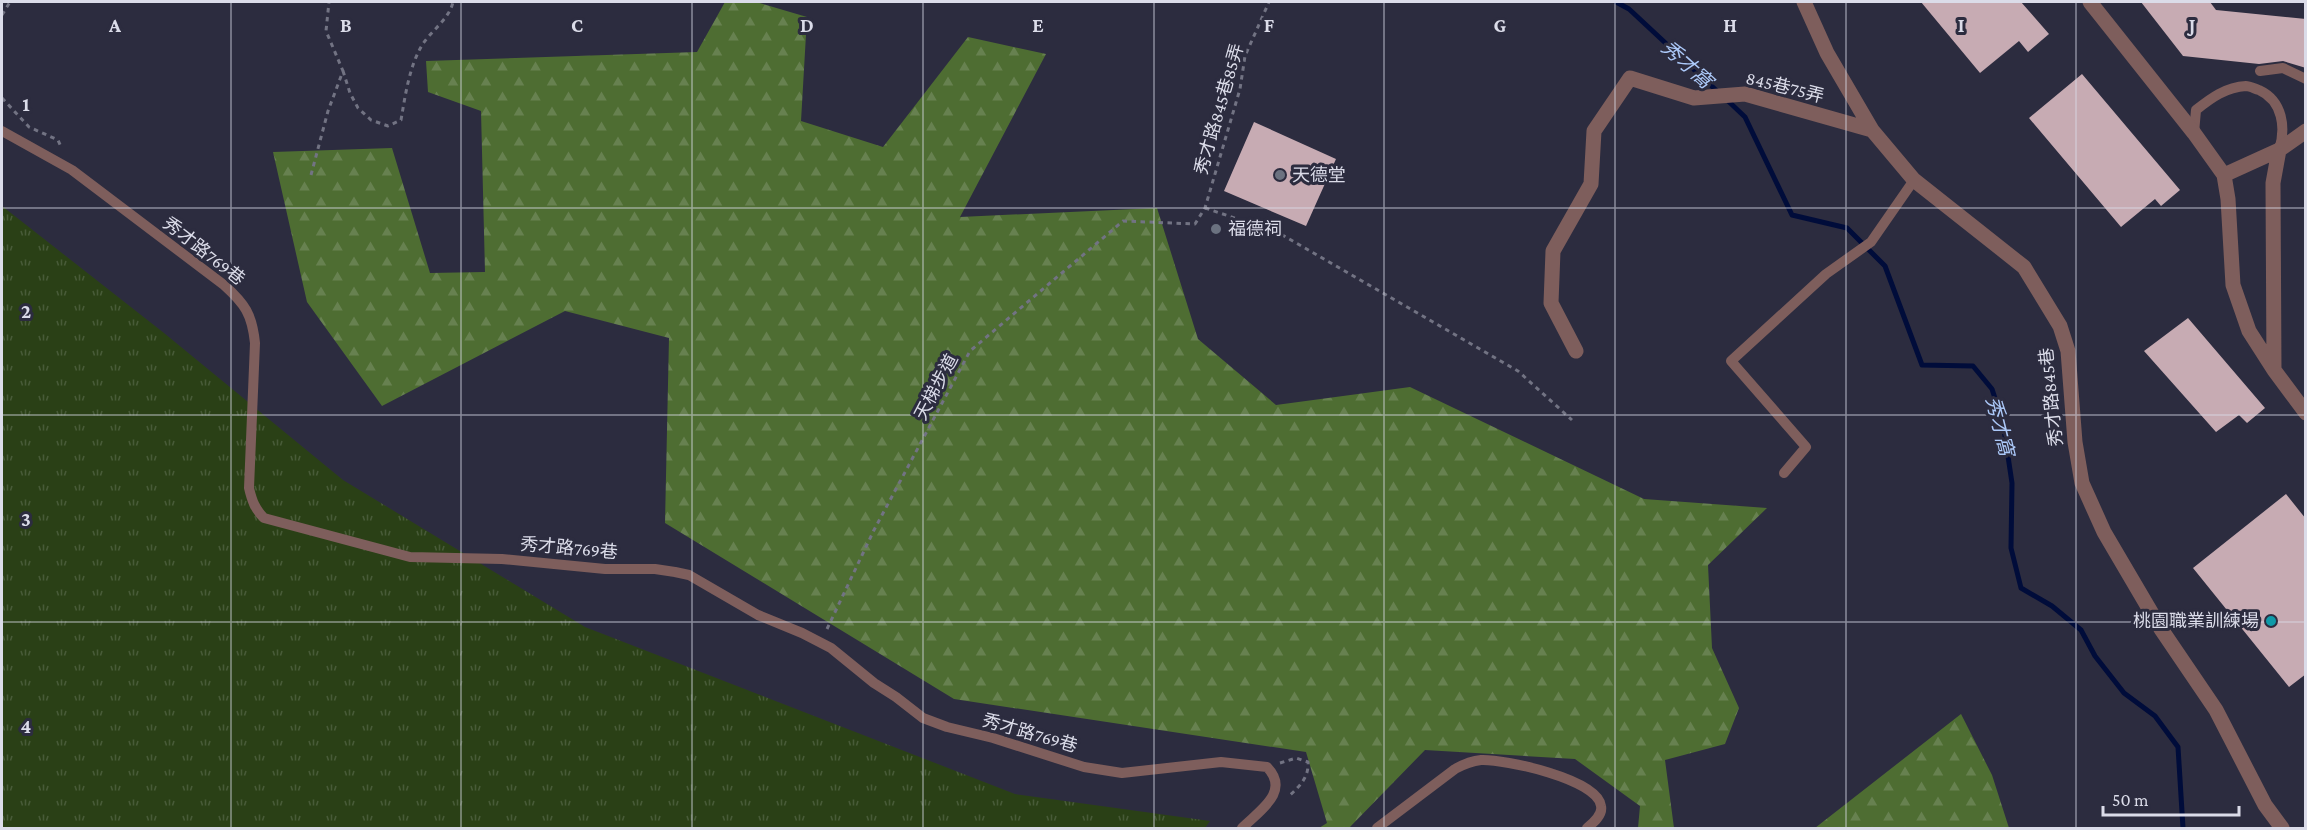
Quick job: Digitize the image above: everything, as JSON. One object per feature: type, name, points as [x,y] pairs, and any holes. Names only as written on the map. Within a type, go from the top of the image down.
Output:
[{"type":"street","name":"秀才路845巷","points":[[1804,2],[1827,53],[1872,130],[1914,180],[2024,267],[2060,326],[2068,351],[2075,442],[2082,483],[2104,532],[2161,629],[2216,710],[2265,805],[2282,828]]},
{"type":"street","points":[[2090,2],[2194,133],[2224,175],[2228,199],[2233,285],[2249,331],[2306,413]]},
{"type":"street","name":"845巷75弄","points":[[1576,351],[1551,303],[1554,251],[1591,184],[1594,131],[1630,78],[1694,98],[1745,94],[1872,130]]},
{"type":"street","points":[[2224,175],[2279,150],[2306,131]]},
{"type":"street","points":[[2274,370],[2273,183],[2279,150]]},
{"type":"lane","points":[[2260,71],[2283,68],[2306,79]]},
{"type":"lane","points":[[2194,133],[2196,110],[2217,93],[2248,86],[2268,94],[2282,116],[2284,135],[2279,150]]},
{"type":"lane","name":"秀才路769巷","points":[[2,131],[72,170],[224,285],[246,308],[253,327],[255,343],[249,488],[252,500],[264,518],[410,557],[502,559],[605,569],[655,569],[689,575],[758,615],[831,648],[874,683],[923,718],[947,727],[993,738],[1084,766],[1122,773],[1221,762],[1267,767],[1276,779],[1277,786],[1273,797],[1242,828]]},
{"type":"lane","points":[[1784,473],[1806,447],[1731,362],[1826,274],[1871,242],[1914,180]]},
{"type":"lane","points":[[1377,828],[1455,769],[1479,760],[1494,761],[1568,778],[1588,788],[1597,796],[1601,806],[1600,814],[1587,828]]},
{"type":"path","points":[[2,15],[10,2]]},
{"type":"path","points":[[329,2],[326,31],[350,93],[358,108],[371,120],[388,126],[401,120],[410,78],[420,48],[451,11],[453,2]]},
{"type":"path","name":"秀才路845巷85弄","points":[[1195,224],[1204,208],[1240,89],[1245,56],[1269,2]]},
{"type":"path","points":[[311,175],[328,111],[343,71]]},
{"type":"path","points":[[2,98],[29,127],[58,140],[72,170]]},
{"type":"path","points":[[1204,208],[1279,233],[1518,371],[1572,420]]},
{"type":"path","name":"天梯步道","points":[[831,648],[826,627],[874,530],[970,351],[1123,221],[1195,224]]},
{"type":"green space","points":[[725,2],[756,2],[807,17],[801,121],[883,147],[968,37],[1046,54],[960,217],[1157,208],[1198,339],[1276,405],[1410,387],[1644,499],[1767,508],[1708,565],[1712,648],[1739,708],[1725,744],[1665,760],[1674,828],[1638,828],[1640,806],[1575,759],[1425,750],[1349,828],[1319,828],[1327,823],[1306,752],[954,699],[665,523],[669,338],[565,311],[382,406],[307,302],[273,152],[392,148],[430,273],[485,272],[481,111],[428,92],[426,61],[697,52]]},
{"type":"green space","points":[[2,206],[164,333],[343,480],[585,627],[1015,794],[1210,821],[1205,828],[2,828]]},
{"type":"green space","points":[[1961,714],[1992,775],[2009,828],[1815,828]]},
{"type":"building","points":[[1921,2],[2021,2],[2049,34],[2028,52],[2019,41],[1980,73]]},
{"type":"building","points":[[2141,2],[2210,2],[2216,10],[2306,19],[2306,68],[2283,61],[2259,64],[2183,56]]},
{"type":"building","points":[[2082,74],[2180,190],[2161,206],[2155,199],[2121,227],[2029,118]]},
{"type":"building","name":"天德堂","points":[[1254,122],[1336,159],[1306,226],[1224,191]]},
{"type":"building","points":[[2188,318],[2265,408],[2247,423],[2239,415],[2216,432],[2144,351]]},
{"type":"building","name":"桃園職業訓練場","points":[[2286,494],[2306,519],[2306,674],[2289,687],[2193,568]]},
{"type":"waterway","name":"秀才窩","points":[[1616,2],[1629,9],[1718,92]]},
{"type":"waterway","name":"秀才窩","points":[[1725,98],[1745,117],[1792,215],[1847,228],[1885,266],[1922,365],[1973,366],[1992,389],[2003,423],[2012,483],[2011,548],[2021,588],[2052,606],[2081,630],[2095,656],[2124,693],[2155,716],[2178,747],[2183,828]]},
{"type":"place","name":"天德堂","points":[[1280,175]]},
{"type":"place","name":"福德祠","points":[[1216,229]]},
{"type":"place","name":"桃園職業訓練場","points":[[2271,621]]}]
